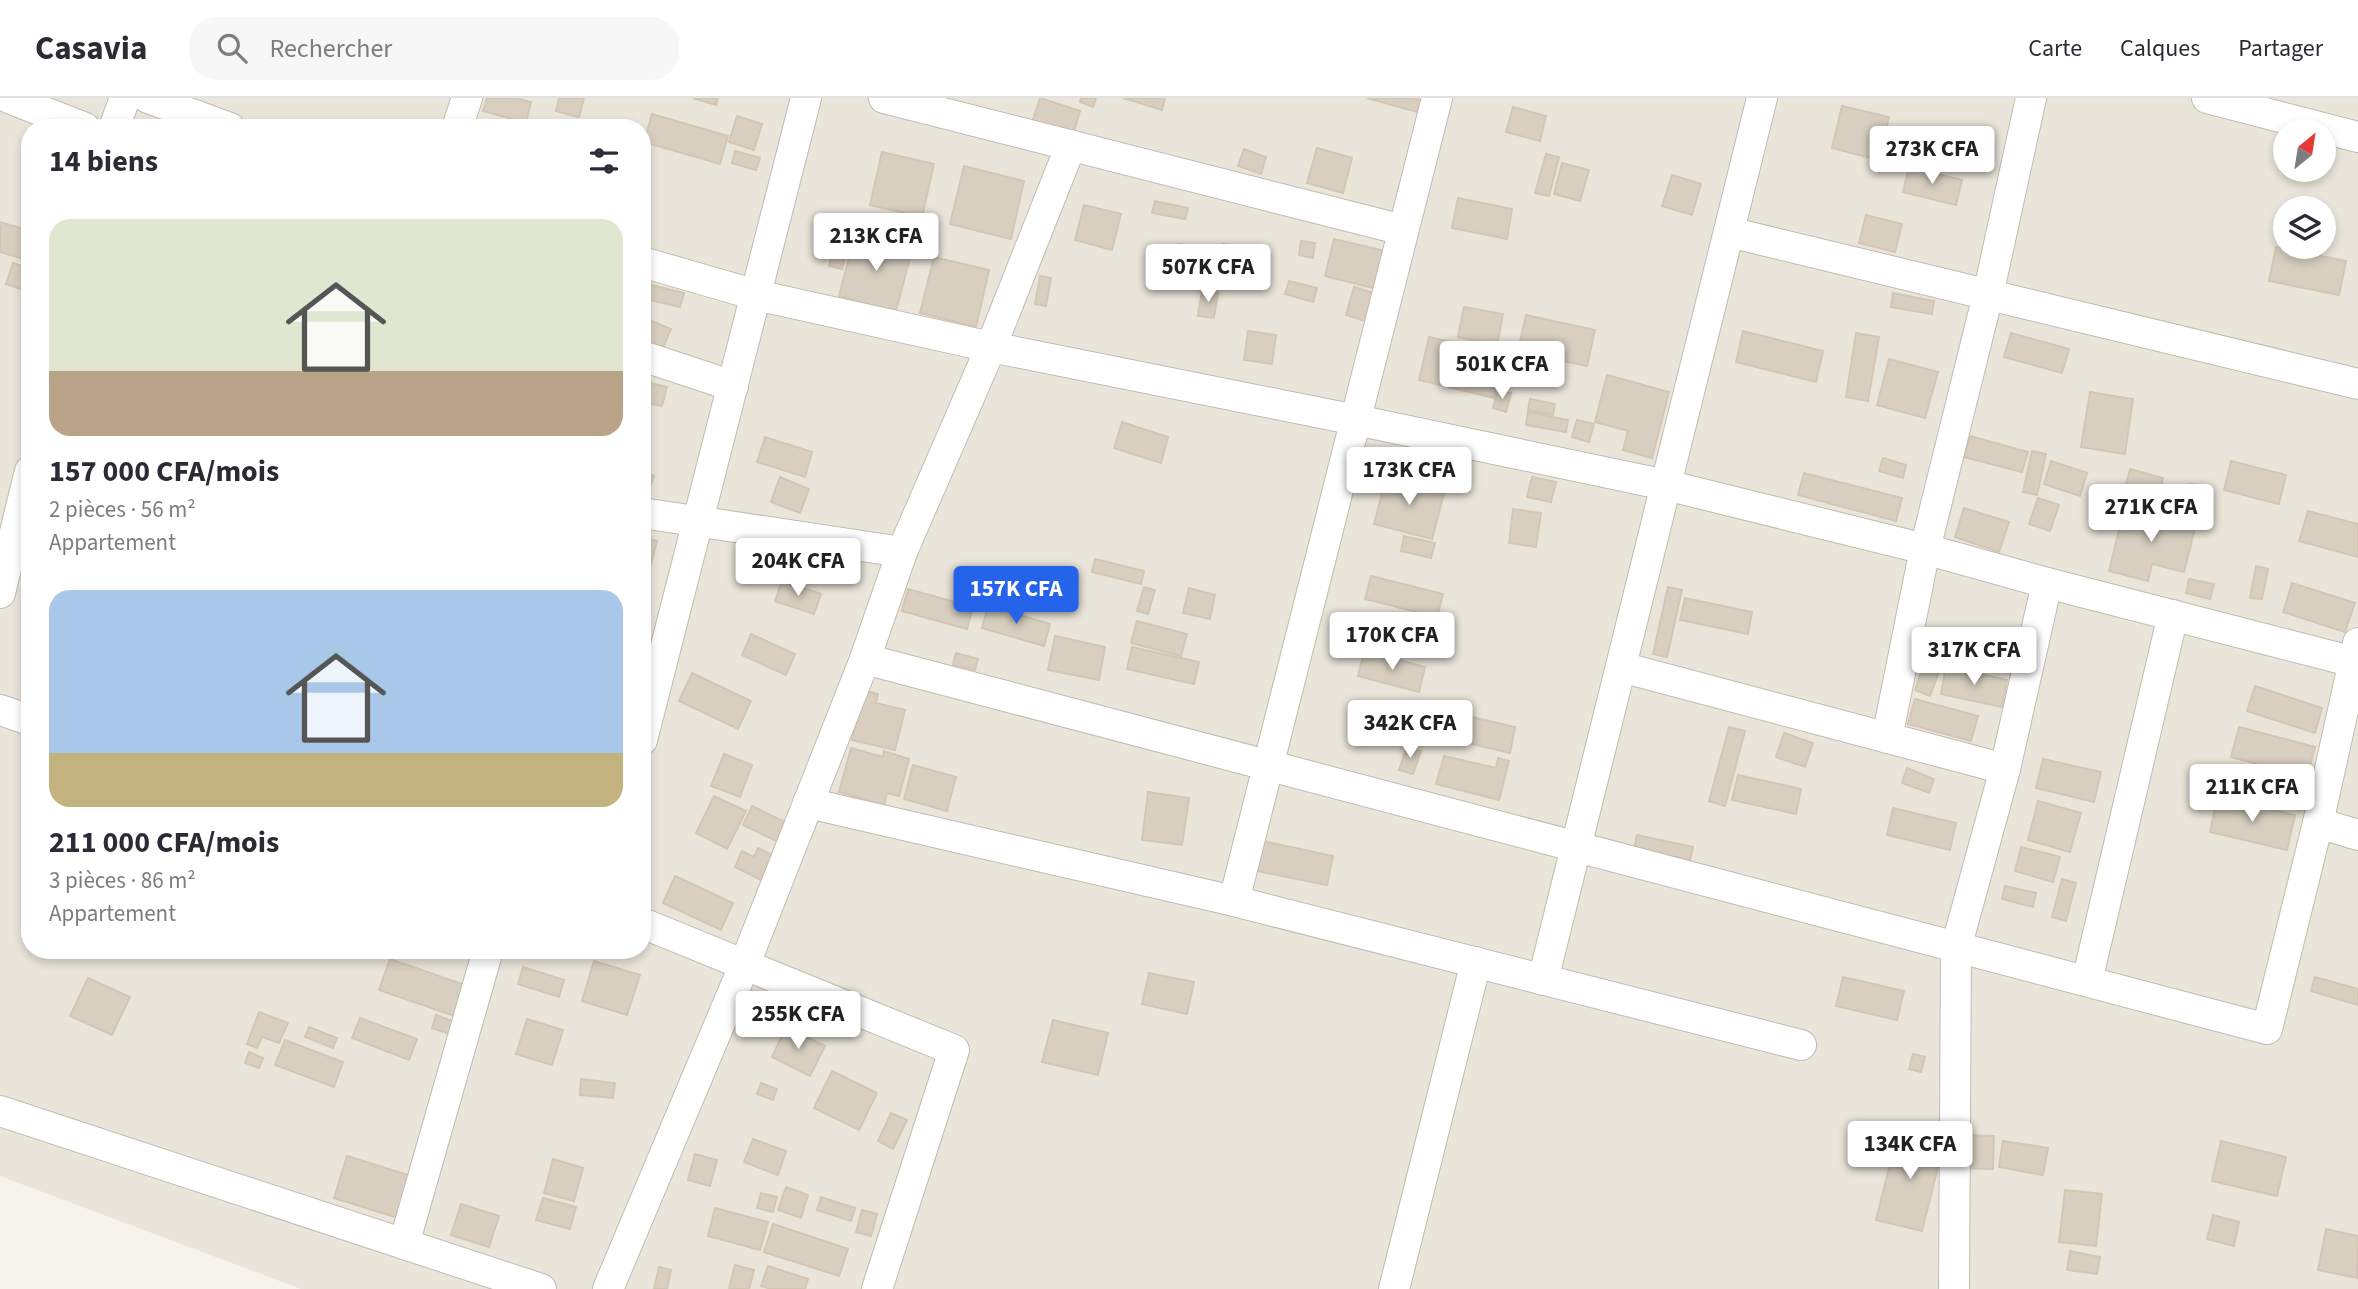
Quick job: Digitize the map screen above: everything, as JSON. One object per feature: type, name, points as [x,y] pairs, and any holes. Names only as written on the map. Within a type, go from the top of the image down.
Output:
[{"type":"street","points":[[9,98],[62,119]]},
{"type":"street","points":[[117,119],[125,98]]},
{"type":"street","points":[[148,98],[205,119]]},
{"type":"street","points":[[460,119],[467,98]]},
{"type":"street","points":[[651,705],[806,98]]},
{"type":"street","points":[[884,98],[1403,230]]},
{"type":"street","points":[[1234,901],[1437,98]]},
{"type":"street","points":[[1543,980],[1762,98]]},
{"type":"street","points":[[1887,738],[1925,549],[1988,295],[2031,98]]},
{"type":"street","points":[[2207,98],[2358,137]]},
{"type":"street","points":[[608,1289],[744,966],[865,659],[902,552],[991,347],[1071,145]]},
{"type":"street","points":[[1729,232],[2358,384]]},
{"type":"street","points":[[651,265],[756,295],[991,347],[1666,485],[1925,549],[2173,615],[2356,656],[2267,1029],[865,659]]},
{"type":"street","points":[[651,359],[733,386]]},
{"type":"street","points":[[0,593],[21,508]]},
{"type":"street","points":[[651,514],[902,552]]},
{"type":"street","points":[[1954,1289],[1955,948],[2005,769],[2047,583]]},
{"type":"street","points":[[2087,981],[2173,615]]},
{"type":"street","points":[[1621,667],[2005,769]]},
{"type":"street","points":[[0,710],[21,717]]},
{"type":"street","points":[[808,803],[1234,901],[1801,1045]]},
{"type":"street","points":[[2318,823],[2358,835]]},
{"type":"street","points":[[651,927],[954,1050],[877,1289]]},
{"type":"street","points":[[404,1244],[485,959]]},
{"type":"street","points":[[1394,1289],[1476,962]]},
{"type":"street","points":[[0,1111],[541,1289]]},
{"type":"shaded area","points":[[0,98],[2358,98],[2358,1289],[301,1289],[0,1176]]},
{"type":"building","points":[[487,98],[515,98],[531,102],[527,119],[512,119],[483,111]]},
{"type":"building","points":[[559,98],[584,98],[579,117],[556,111]]},
{"type":"building","points":[[693,98],[718,98],[716,105]]},
{"type":"building","points":[[1040,98],[1080,111],[1073,135],[1032,123]]},
{"type":"building","points":[[1081,98],[1096,98],[1093,107],[1080,102]]},
{"type":"building","points":[[1123,98],[1165,98],[1162,110]]},
{"type":"building","points":[[1367,98],[1412,98],[1420,100],[1417,112]]},
{"type":"building","points":[[1842,106],[1889,117],[1879,160],[1832,148]]},
{"type":"building","points":[[1513,107],[1546,116],[1540,141],[1506,132]]},
{"type":"building","points":[[652,114],[728,136],[720,164],[651,144]]},
{"type":"building","points":[[737,116],[762,124],[754,150],[729,142]]},
{"type":"building","points":[[1317,148],[1352,158],[1343,193],[1307,183]]},
{"type":"building","points":[[1244,149],[1266,157],[1261,174],[1238,166]]},
{"type":"building","points":[[735,151],[760,158],[756,170],[732,163]]},
{"type":"building","points":[[882,152],[934,164],[922,217],[870,205]]},
{"type":"building","points":[[1546,154],[1559,157],[1549,196],[1535,193]]},
{"type":"building","points":[[1562,163],[1589,170],[1580,201],[1554,194]]},
{"type":"building","points":[[964,166],[1024,181],[1011,239],[950,224]]},
{"type":"building","points":[[1909,167],[1962,180],[1956,205],[1903,192]]},
{"type":"building","points":[[1672,175],[1701,184],[1692,215],[1662,206]]},
{"type":"building","points":[[1458,198],[1512,209],[1507,239],[1452,228]]},
{"type":"building","points":[[1155,201],[1188,208],[1185,219],[1152,213]]},
{"type":"building","points":[[1084,205],[1121,214],[1112,250],[1075,240]]},
{"type":"building","points":[[1866,215],[1902,224],[1895,252],[1859,243]]},
{"type":"building","points":[[0,222],[21,228],[21,258],[0,252]]},
{"type":"building","points":[[855,235],[912,250],[896,311],[839,296]]},
{"type":"building","points":[[1334,239],[1385,251],[1377,289],[1325,276]]},
{"type":"building","points":[[1301,241],[1315,243],[1313,258],[1299,255]]},
{"type":"building","points":[[1179,244],[1206,250],[1201,271],[1174,265]]},
{"type":"building","points":[[1223,244],[1270,256],[1264,282],[1216,270]]},
{"type":"building","points":[[834,246],[847,249],[842,269],[829,266]]},
{"type":"building","points":[[934,257],[989,270],[976,327],[920,313]]},
{"type":"building","points":[[2274,259],[2346,261],[2339,295],[2269,281]]},
{"type":"building","points":[[13,263],[21,265],[21,289],[6,284]]},
{"type":"building","points":[[1040,276],[1051,278],[1046,306],[1035,304]]},
{"type":"building","points":[[1289,281],[1317,288],[1313,302],[1285,294]]},
{"type":"building","points":[[651,285],[684,293],[680,307],[651,300]]},
{"type":"building","points":[[1354,287],[1377,294],[1368,322],[1346,315]]},
{"type":"building","points":[[1202,290],[1218,293],[1214,318],[1198,316]]},
{"type":"building","points":[[1893,293],[1934,301],[1932,314],[1891,307]]},
{"type":"building","points":[[1464,307],[1503,314],[1497,345],[1458,337]]},
{"type":"building","points":[[1526,315],[1595,330],[1587,366],[1518,351]]},
{"type":"building","points":[[651,321],[671,329],[661,353],[651,349]]},
{"type":"building","points":[[1248,331],[1276,335],[1272,364],[1244,360]]},
{"type":"building","points":[[1743,331],[1823,351],[1816,382],[1736,362]]},
{"type":"building","points":[[1856,333],[1879,337],[1868,401],[1846,397]]},
{"type":"building","points":[[2011,333],[2069,349],[2062,373],[2004,357]]},
{"type":"building","points":[[1429,337],[1504,354],[1494,398],[1419,380]]},
{"type":"building","points":[[1889,359],[1938,372],[1925,418],[1877,405]]},
{"type":"building","points":[[1607,375],[1669,392],[1652,458],[1623,450],[1628,431],[1595,422]]},
{"type":"building","points":[[651,383],[667,387],[662,406],[651,404]]},
{"type":"building","points":[[1498,390],[1511,393],[1506,412],[1493,408]]},
{"type":"building","points":[[2090,392],[2133,399],[2125,454],[2081,447]]},
{"type":"building","points":[[1530,399],[1555,404],[1553,415],[1528,410]]},
{"type":"building","points":[[1528,412],[1568,420],[1566,432],[1526,425]]},
{"type":"building","points":[[1577,420],[1594,424],[1589,442],[1572,437]]},
{"type":"building","points":[[1122,422],[1168,437],[1161,463],[1114,448]]},
{"type":"building","points":[[1970,436],[2028,452],[2022,472],[1964,457]]},
{"type":"building","points":[[765,437],[812,452],[805,477],[757,462]]},
{"type":"building","points":[[2032,451],[2046,454],[2037,495],[2023,492]]},
{"type":"building","points":[[1883,458],[1906,465],[1903,478],[1879,471]]},
{"type":"building","points":[[2051,461],[2087,473],[2080,496],[2044,484]]},
{"type":"building","points":[[2231,461],[2286,475],[2279,504],[2224,490]]},
{"type":"building","points":[[2130,469],[2163,478],[2159,493],[2126,484]]},
{"type":"building","points":[[1804,473],[1902,498],[1896,521],[1798,495]]},
{"type":"building","points":[[1387,475],[1445,490],[1432,539],[1374,524]]},
{"type":"building","points":[[780,477],[809,489],[800,513],[771,502]]},
{"type":"building","points":[[1532,477],[1556,482],[1551,502],[1527,497]]},
{"type":"building","points":[[2190,484],[2207,487],[2202,506],[2185,502]]},
{"type":"building","points":[[2038,498],[2059,505],[2050,531],[2029,524]]},
{"type":"building","points":[[2125,506],[2196,524],[2184,572],[2152,564],[2148,581],[2109,571]]},
{"type":"building","points":[[1964,508],[2009,522],[1999,552],[1955,537]]},
{"type":"building","points":[[1513,509],[1541,513],[1536,547],[1509,543]]},
{"type":"building","points":[[2308,511],[2358,524],[2358,557],[2299,541]]},
{"type":"building","points":[[1404,536],[1435,543],[1431,558],[1401,551]]},
{"type":"building","points":[[651,539],[657,541],[651,564]]},
{"type":"building","points":[[1095,559],[1144,571],[1141,584],[1092,572]]},
{"type":"building","points":[[2256,566],[2268,569],[2262,599],[2250,598]]},
{"type":"building","points":[[1371,576],[1443,594],[1437,617],[1365,599]]},
{"type":"building","points":[[2189,579],[2214,584],[2210,599],[2186,593]]},
{"type":"building","points":[[782,581],[821,594],[814,614],[775,601]]},
{"type":"building","points":[[2292,583],[2355,603],[2345,632],[2283,612]]},
{"type":"building","points":[[1144,587],[1155,590],[1148,614],[1137,611]]},
{"type":"building","points":[[1668,587],[1682,590],[1667,657],[1653,654]]},
{"type":"building","points":[[1189,588],[1215,595],[1210,619],[1183,613]]},
{"type":"building","points":[[908,589],[973,607],[967,629],[902,611]]},
{"type":"building","points":[[1685,598],[1752,612],[1748,634],[1680,620]]},
{"type":"building","points":[[988,606],[1050,624],[1044,646],[982,628]]},
{"type":"building","points":[[1137,621],[1187,634],[1181,656],[1131,643]]},
{"type":"building","points":[[751,634],[795,654],[786,675],[742,655]]},
{"type":"building","points":[[1055,636],[1105,647],[1099,680],[1048,670]]},
{"type":"building","points":[[1132,647],[1199,662],[1194,684],[1127,669]]},
{"type":"building","points":[[1364,651],[1425,667],[1419,692],[1358,676]]},
{"type":"building","points":[[956,653],[978,659],[975,670],[953,665]]},
{"type":"building","points":[[1923,666],[1939,672],[1930,696],[1915,690]]},
{"type":"building","points":[[1946,666],[2007,680],[2002,707],[1941,694]]},
{"type":"building","points":[[692,673],[751,701],[738,729],[679,701]]},
{"type":"building","points":[[2255,686],[2322,708],[2315,733],[2247,711]]},
{"type":"building","points":[[863,690],[878,694],[876,703],[905,710],[895,750],[852,740]]},
{"type":"building","points":[[1915,699],[1978,716],[1971,741],[1908,724]]},
{"type":"building","points":[[1417,704],[1515,727],[1510,753],[1412,730]]},
{"type":"building","points":[[1729,727],[1745,731],[1725,806],[1709,801]]},
{"type":"building","points":[[2239,727],[2315,747],[2307,777],[2231,757]]},
{"type":"building","points":[[1784,733],[1813,743],[1805,767],[1776,757]]},
{"type":"building","points":[[1407,746],[1421,751],[1413,774],[1399,770]]},
{"type":"building","points":[[851,748],[883,757],[884,751],[909,759],[899,796],[887,793],[884,805],[839,792]]},
{"type":"building","points":[[724,754],[752,765],[740,797],[711,786]]},
{"type":"building","points":[[1444,756],[1496,768],[1498,758],[1509,761],[1499,800],[1436,784]]},
{"type":"building","points":[[2043,759],[2101,772],[2094,802],[2036,788]]},
{"type":"building","points":[[913,765],[956,777],[947,811],[904,799]]},
{"type":"building","points":[[1907,768],[1934,779],[1929,793],[1902,783]]},
{"type":"building","points":[[1738,775],[1801,789],[1796,814],[1732,800]]},
{"type":"building","points":[[1148,792],[1189,798],[1182,845],[1142,840]]},
{"type":"building","points":[[714,796],[746,811],[727,849],[696,833]]},
{"type":"building","points":[[2217,798],[2295,815],[2287,850],[2210,832]]},
{"type":"building","points":[[2038,801],[2081,813],[2070,852],[2028,840]]},
{"type":"building","points":[[752,806],[787,823],[778,842],[743,825]]},
{"type":"building","points":[[1893,808],[1956,823],[1950,850],[1887,835]]},
{"type":"building","points":[[1637,835],[1693,847],[1690,860],[1634,849]]},
{"type":"building","points":[[1258,840],[1333,856],[1327,885],[1252,870]]},
{"type":"building","points":[[2021,847],[2060,857],[2053,882],[2015,871]]},
{"type":"building","points":[[758,848],[773,855],[761,880],[735,867],[742,851],[754,857]]},
{"type":"building","points":[[675,876],[733,903],[721,930],[663,903]]},
{"type":"building","points":[[2062,879],[2076,883],[2066,921],[2052,917]]},
{"type":"building","points":[[2005,886],[2036,893],[2033,907],[2002,899]]},
{"type":"building","points":[[390,959],[471,987],[460,1018],[379,990]]},
{"type":"building","points":[[594,961],[640,975],[627,1015],[582,1001]]},
{"type":"building","points":[[523,967],[564,980],[559,997],[518,984]]},
{"type":"building","points":[[1149,973],[1194,982],[1187,1014],[1142,1004]]},
{"type":"building","points":[[1843,977],[1904,991],[1897,1020],[1836,1006]]},
{"type":"building","points":[[2315,977],[2358,989],[2358,1005],[2311,991]]},
{"type":"building","points":[[88,978],[130,997],[112,1035],[70,1016]]},
{"type":"building","points":[[759,1004],[771,1010],[763,1026],[751,1020]]},
{"type":"building","points":[[259,1012],[288,1023],[279,1043],[262,1037],[257,1048],[247,1044]]},
{"type":"building","points":[[436,1015],[457,1023],[453,1035],[432,1028]]},
{"type":"building","points":[[360,1018],[417,1039],[409,1060],[352,1038]]},
{"type":"building","points":[[527,1019],[563,1030],[552,1065],[516,1054]]},
{"type":"building","points":[[1053,1020],[1108,1033],[1098,1075],[1042,1062]]},
{"type":"building","points":[[309,1027],[337,1038],[333,1048],[305,1037]]},
{"type":"building","points":[[786,1027],[825,1046],[810,1076],[772,1057]]},
{"type":"building","points":[[285,1040],[343,1062],[334,1087],[275,1065]]},
{"type":"building","points":[[249,1052],[263,1058],[259,1068],[245,1063]]},
{"type":"building","points":[[1913,1054],[1925,1057],[1921,1072],[1909,1069]]},
{"type":"building","points":[[832,1071],[877,1093],[859,1130],[814,1108]]},
{"type":"building","points":[[581,1079],[615,1083],[613,1098],[580,1095]]},
{"type":"building","points":[[761,1083],[777,1089],[773,1100],[757,1094]]},
{"type":"building","points":[[891,1113],[907,1120],[893,1149],[878,1141]]},
{"type":"building","points":[[1898,1132],[1944,1143],[1922,1231],[1876,1220]]},
{"type":"building","points":[[1961,1135],[1994,1136],[1993,1169],[1961,1168]]},
{"type":"building","points":[[753,1139],[786,1151],[778,1175],[744,1162]]},
{"type":"building","points":[[2003,1141],[2048,1148],[2043,1175],[1999,1167]]},
{"type":"building","points":[[2221,1141],[2286,1157],[2277,1196],[2212,1181]]},
{"type":"building","points":[[695,1154],[717,1160],[710,1186],[688,1180]]},
{"type":"building","points":[[347,1156],[411,1176],[398,1218],[334,1198]]},
{"type":"building","points":[[553,1159],[583,1168],[574,1201],[544,1193]]},
{"type":"building","points":[[786,1187],[808,1195],[801,1218],[778,1210]]},
{"type":"building","points":[[2065,1190],[2102,1194],[2096,1246],[2059,1242]]},
{"type":"building","points":[[761,1193],[777,1197],[773,1212],[757,1208]]},
{"type":"building","points":[[821,1197],[855,1208],[851,1221],[817,1210]]},
{"type":"building","points":[[543,1198],[576,1207],[570,1229],[536,1220]]},
{"type":"building","points":[[461,1204],[499,1216],[489,1247],[451,1235]]},
{"type":"building","points":[[715,1208],[768,1222],[760,1250],[708,1236]]},
{"type":"building","points":[[862,1210],[877,1214],[871,1236],[856,1232]]},
{"type":"building","points":[[2213,1215],[2239,1222],[2234,1246],[2207,1239]]},
{"type":"building","points":[[773,1224],[848,1249],[839,1276],[764,1252]]},
{"type":"building","points":[[2326,1229],[2358,1236],[2357,1278],[2318,1270]]},
{"type":"building","points":[[2070,1251],[2100,1257],[2097,1274],[2067,1270]]},
{"type":"building","points":[[735,1265],[754,1270],[749,1289],[729,1289]]},
{"type":"building","points":[[768,1266],[808,1279],[805,1289],[771,1289],[761,1286]]},
{"type":"building","points":[[659,1267],[671,1270],[667,1289],[654,1289]]}]
